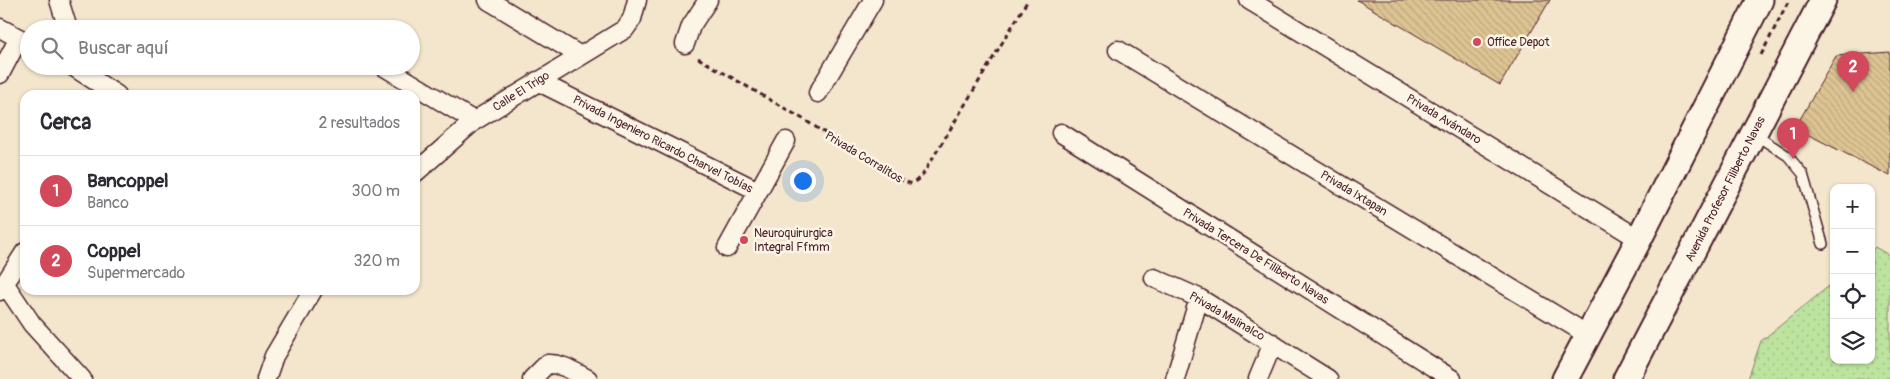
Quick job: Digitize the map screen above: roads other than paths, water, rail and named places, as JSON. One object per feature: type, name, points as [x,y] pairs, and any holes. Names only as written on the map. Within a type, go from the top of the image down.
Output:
[{"type":"main road","points":[[1566,379],[1760,0]]},
{"type":"main road","name":"Avenida Profesor Filiberto Navas","points":[[1626,379],[1823,0]]},
{"type":"street","points":[[59,0],[65,20]]},
{"type":"street","points":[[488,0],[579,56]]},
{"type":"street","name":"Calle El Trigo","points":[[420,169],[474,121],[537,81],[617,35],[632,19],[637,0]]},
{"type":"street","points":[[685,44],[691,26],[708,0]]},
{"type":"street","points":[[818,93],[873,0]]},
{"type":"street","name":"Privada Avándaro","points":[[1249,0],[1639,239]]},
{"type":"street","points":[[0,28],[20,39]]},
{"type":"street","points":[[0,74],[20,46]]},
{"type":"street","name":"Privada Ixtapan","points":[[1118,50],[1589,337]]},
{"type":"street","points":[[87,75],[110,90]]},
{"type":"street","points":[[398,75],[474,121]]},
{"type":"street","name":"Privada Ingeniero Ricardo Charvel Tobías","points":[[537,81],[758,191],[727,248]]},
{"type":"street","name":"Privada Tercera De Filiberto Navas","points":[[1061,133],[1452,379]]},
{"type":"street","points":[[758,191],[786,140]]},
{"type":"street","points":[[20,260],[3,288],[32,324],[82,379]]},
{"type":"street","name":"Privada Malinalco","points":[[1154,278],[1199,298],[1326,378]]},
{"type":"street","points":[[266,379],[274,356],[310,295]]},
{"type":"street","points":[[1175,379],[1199,298]]},
{"type":"street","name":"Privada Malinalco","points":[[1258,379],[1273,343]]},
{"type":"street","points":[[532,379],[547,364],[567,367],[588,379]]},
{"type":"lane","points":[[1754,134],[1788,156],[1803,174],[1823,244]]},
{"type":"place","name":"Office Depot","points":[[1477,42]]},
{"type":"place","name":"Coppel","points":[[1853,92]]},
{"type":"place","name":"Bancoppel","points":[[1793,159]]},
{"type":"place","name":"Neuroquirurgica Integral Ffmm","points":[[744,240]]}]
